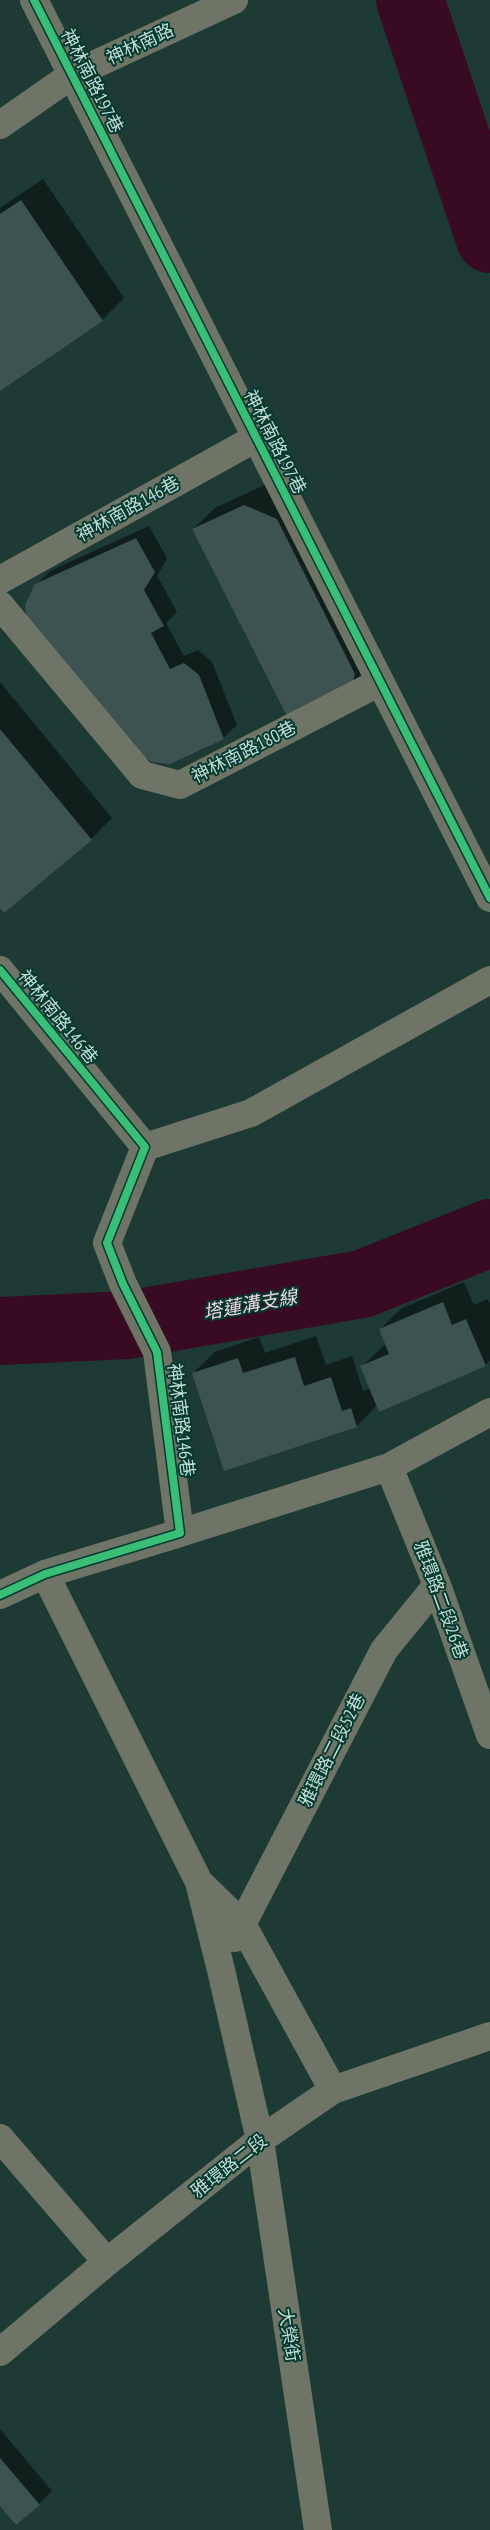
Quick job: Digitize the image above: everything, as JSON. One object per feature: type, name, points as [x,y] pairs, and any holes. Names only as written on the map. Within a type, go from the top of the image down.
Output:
[{"type":"street","name":"神林南路197巷","points":[[34,0],[490,898]]},
{"type":"street","name":"神林南路","points":[[0,125],[72,75],[234,0]]},
{"type":"street","name":"神林南路146巷","points":[[0,580],[256,438]]},
{"type":"street","name":"神林南路180巷","points":[[0,605],[142,775],[180,785],[380,682]]},
{"type":"street","name":"神林南路146巷","points":[[0,970],[146,1147],[107,1242],[123,1284],[157,1352],[180,1533]]},
{"type":"street","points":[[146,1147],[251,1113],[490,980]]},
{"type":"street","points":[[0,1595],[45,1574],[389,1467],[490,1412]]},
{"type":"street","name":"雅環路二段26巷","points":[[389,1467],[437,1585],[490,1735]]},
{"type":"street","points":[[45,1574],[199,1882],[260,2140]]},
{"type":"street","name":"雅環路二段52巷","points":[[221,1970],[242,1924],[384,1650],[437,1585]]},
{"type":"street","points":[[199,1882],[242,1924],[332,2090]]},
{"type":"street","name":"雅環路二段","points":[[0,2352],[107,2262],[260,2140],[332,2090],[490,2036]]},
{"type":"street","points":[[0,2138],[107,2262]]},
{"type":"street","name":"大榮街","points":[[260,2140],[318,2530]]},
{"type":"building","points":[[21,200],[103,321],[0,391],[0,214]]},
{"type":"building","points":[[244,505],[277,519],[355,674],[349,701],[294,730],[192,529]]},
{"type":"building","points":[[136,538],[155,572],[144,590],[164,626],[151,633],[170,669],[184,663],[199,675],[224,739],[170,764],[152,762],[133,750],[28,629],[25,605],[35,584]]},
{"type":"building","points":[[0,729],[92,840],[4,913],[0,908]]},
{"type":"building","points":[[443,1302],[452,1325],[466,1319],[486,1366],[379,1412],[360,1366],[389,1354],[379,1329]]},
{"type":"building","points":[[295,1357],[304,1386],[331,1377],[342,1411],[351,1408],[357,1427],[224,1471],[192,1373],[238,1358],[243,1373]]},
{"type":"building","points":[[0,2458],[40,2505],[16,2525],[0,2506]]},
{"type":"waterway","points":[[410,0],[490,239]]},
{"type":"waterway","name":"塔蓮溝支線","points":[[0,1331],[127,1325],[362,1284],[490,1233]]},
{"type":"cycle path","points":[[34,0],[490,898]]},
{"type":"cycle path","points":[[0,970],[145,1147],[107,1243],[123,1284],[157,1352],[180,1533],[45,1574],[0,1595]]}]
